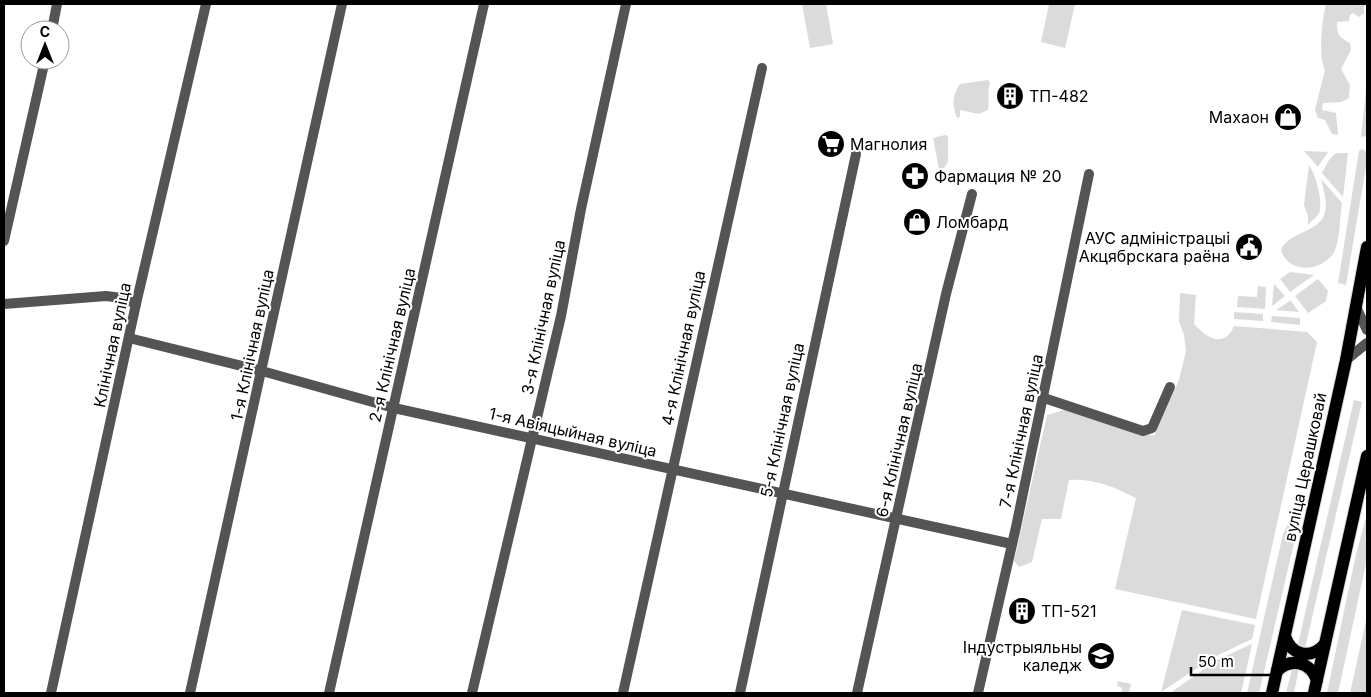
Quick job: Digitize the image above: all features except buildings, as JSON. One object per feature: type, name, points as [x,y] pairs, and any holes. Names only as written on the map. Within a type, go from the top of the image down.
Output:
[{"type":"main road","name":"вуліца Церашковай","points":[[1272,693],[1346,360],[1367,247]]},
{"type":"main road","points":[[1314,693],[1367,456]]},
{"type":"main road","points":[[1285,636],[1290,647],[1300,653],[1310,654],[1324,645]]},
{"type":"main road","points":[[1277,671],[1286,664],[1298,663],[1312,670],[1316,680]]},
{"type":"street","points":[[54,20],[58,4]]},
{"type":"street","name":"Клінічная вуліца","points":[[51,693],[136,304],[206,4]]},
{"type":"street","name":"1-я Клінічная вуліца","points":[[190,693],[342,4]]},
{"type":"street","name":"2-я Клінічная вуліца","points":[[329,693],[484,4]]},
{"type":"street","name":"3-я Клінічная вуліца","points":[[472,693],[561,316],[626,4]]},
{"type":"street","name":"4-я Клінічная вуліца","points":[[623,693],[762,68]]},
{"type":"street","points":[[4,241],[43,70]]},
{"type":"street","name":"5-я Клінічная вуліца","points":[[740,693],[856,154]]},
{"type":"street","name":"7-я Клінічная вуліца","points":[[978,693],[1044,398],[1089,174]]},
{"type":"street","name":"6-я Клінічная вуліца","points":[[857,693],[946,294],[972,194]]},
{"type":"street","points":[[4,304],[106,296],[122,298],[136,304]]},
{"type":"street","points":[[1356,306],[1367,330]]},
{"type":"street","name":"1-я Авіяцыйная вуліца","points":[[129,338],[262,371],[394,408],[1012,544]]},
{"type":"street","points":[[1346,360],[1367,343]]},
{"type":"street","points":[[1044,398],[1143,431],[1152,428],[1170,387]]},
{"type":"shaded area","points":[[802,4],[826,4],[833,44],[810,48]]},
{"type":"shaded area","points":[[1049,4],[1075,4],[1065,48],[1041,42]]},
{"type":"shaded area","points":[[1326,4],[1364,4],[1364,13],[1359,17],[1353,13],[1350,15],[1349,21],[1337,22],[1339,35],[1350,43],[1351,50],[1341,69],[1350,85],[1349,98],[1341,102],[1323,103],[1322,110],[1336,113],[1338,135],[1332,134],[1325,120],[1318,118],[1315,110],[1325,70],[1321,47]]},
{"type":"shaded area","points":[[1367,79],[1367,136],[1361,137]]},
{"type":"shaded area","points":[[988,80],[990,83],[988,110],[979,114],[960,110],[960,117],[957,118],[954,100],[955,92],[960,84]]},
{"type":"shaded area","points":[[948,136],[948,162],[944,168],[939,169],[933,138]]},
{"type":"shaded area","points":[[1362,149],[1367,152],[1367,161],[1346,285],[1338,283],[1359,151]]},
{"type":"shaded area","points":[[1304,151],[1328,152],[1318,167]]},
{"type":"shaded area","points":[[1336,153],[1348,153],[1343,197],[1322,173],[1329,160]]},
{"type":"shaded area","points":[[1309,165],[1320,196],[1320,208],[1317,216],[1308,225],[1308,216],[1304,205]]},
{"type":"shaded area","points":[[1321,179],[1342,203],[1337,245],[1324,263],[1308,268],[1299,267],[1285,258],[1281,250],[1285,243],[1292,238],[1314,227],[1324,215],[1326,203]]},
{"type":"shaded area","points":[[1290,272],[1314,275],[1290,292],[1280,279]]},
{"type":"shaded area","points":[[1318,279],[1328,291],[1326,301],[1308,313],[1295,296]]},
{"type":"shaded area","points":[[1274,284],[1285,296],[1272,306]]},
{"type":"shaded area","points":[[1258,286],[1266,287],[1265,309],[1237,307],[1238,296],[1257,297]]},
{"type":"shaded area","points":[[1180,293],[1196,295],[1194,324],[1204,333],[1215,339],[1225,337],[1234,326],[1307,332],[1317,342],[1256,619],[1115,589],[1136,498],[1112,487],[1087,480],[1069,480],[1061,519],[1042,519],[1032,562],[1019,567],[1014,561],[1047,415],[1064,410],[1154,436],[1179,380],[1186,351],[1184,335],[1179,321]]},
{"type":"shaded area","points":[[1290,301],[1299,312],[1276,310]]},
{"type":"shaded area","points":[[1234,312],[1263,314],[1263,321],[1234,319]]},
{"type":"shaded area","points":[[1272,316],[1300,318],[1300,325],[1271,322]]},
{"type":"shaded area","points":[[1354,400],[1362,402],[1305,648],[1298,644]]},
{"type":"shaded area","points":[[1294,512],[1294,543],[1259,693],[1247,693],[1283,534]]},
{"type":"shaded area","points":[[1367,514],[1367,559],[1338,693],[1327,693],[1356,554]]},
{"type":"shaded area","points":[[1182,610],[1255,625],[1252,639],[1214,657],[1161,692]]},
{"type":"shaded area","points":[[1367,616],[1367,693],[1350,693]]},
{"type":"shaded area","points":[[1252,644],[1241,693],[1170,693],[1217,660]]},
{"type":"shaded area","points":[[1299,668],[1294,693],[1286,693],[1292,670]]},
{"type":"shaded area","points":[[1118,681],[1131,684],[1129,693],[1121,693],[1122,688],[1117,686]]},
{"type":"place","name":"ТП-482","points":[[1010,96]]},
{"type":"place","name":"Махаон","points":[[1288,117]]},
{"type":"place","name":"Магнолия","points":[[831,144]]},
{"type":"place","name":"Фармация № 20","points":[[915,176]]},
{"type":"place","name":"Ломбард","points":[[917,222]]},
{"type":"place","name":"АУС адміністрацыі Акцябрскага раёна","points":[[1249,247]]},
{"type":"place","name":"ТП-521","points":[[1022,611]]},
{"type":"place","name":"Індустрыяльны каледж","points":[[1101,656]]}]
